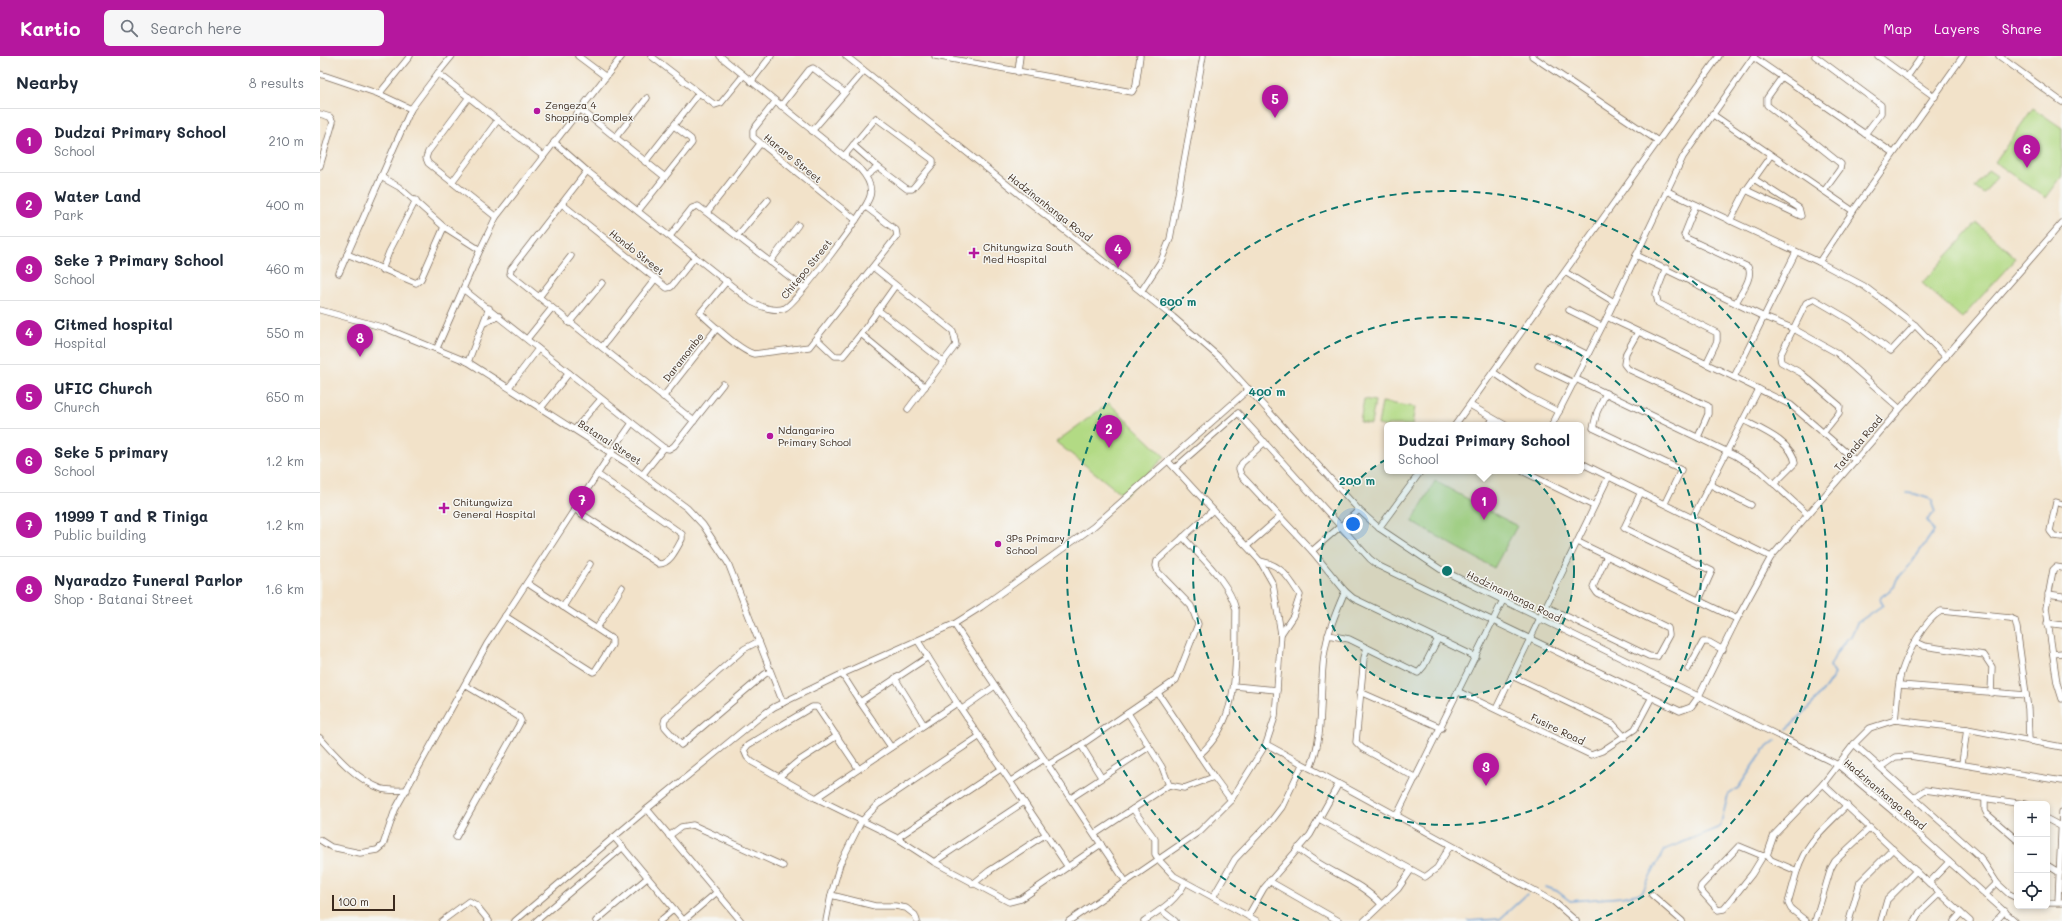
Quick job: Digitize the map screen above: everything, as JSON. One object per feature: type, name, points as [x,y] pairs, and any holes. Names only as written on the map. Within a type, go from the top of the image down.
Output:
[{"type":"street","points":[[379,94],[410,56]]},
{"type":"street","points":[[339,273],[411,109],[452,56]]},
{"type":"street","points":[[578,56],[606,77]]},
{"type":"street","points":[[437,348],[496,217],[622,56]]},
{"type":"street","points":[[651,56],[714,105],[718,105],[743,76]]},
{"type":"street","points":[[720,56],[775,102],[844,156],[866,176],[878,167]]},
{"type":"street","points":[[751,82],[771,56]]},
{"type":"street","name":"Hadzinanhanga Road","points":[[846,56],[1142,290],[1220,358],[1358,510],[1379,528],[1440,569],[1838,765],[1895,813],[2015,921]]},
{"type":"street","points":[[936,56],[1132,92],[1136,85],[1140,56]]},
{"type":"street","points":[[1018,72],[1020,56]]},
{"type":"street","points":[[1142,290],[1161,261],[1170,238],[1203,56]]},
{"type":"street","points":[[1532,56],[1658,141]]},
{"type":"street","points":[[1458,422],[1720,56]]},
{"type":"street","points":[[1553,422],[1588,355],[1601,326],[1607,318],[1683,157],[1754,56],[1893,153]]},
{"type":"street","points":[[1815,56],[1881,106],[1881,113],[1865,134]]},
{"type":"street","points":[[1878,56],[1935,97]]},
{"type":"street","points":[[1907,77],[1922,56]]},
{"type":"street","points":[[1819,262],[1893,153],[1935,97],[1963,56]]},
{"type":"street","points":[[1999,56],[2062,102]]},
{"type":"street","points":[[781,106],[809,70],[813,68],[844,92]]},
{"type":"street","points":[[812,131],[844,92],[864,71]]},
{"type":"street","points":[[438,73],[543,156]]},
{"type":"street","points":[[320,74],[379,94],[411,109]]},
{"type":"street","points":[[1782,77],[1767,98],[1767,105],[1841,164],[1840,169],[1824,191]]},
{"type":"street","points":[[645,162],[699,93]]},
{"type":"street","points":[[469,97],[428,152],[426,158],[428,163],[496,217]]},
{"type":"street","points":[[615,138],[647,98]]},
{"type":"street","name":"Harare Street","points":[[775,102],[753,130],[753,137],[856,220]]},
{"type":"street","points":[[580,109],[665,177]]},
{"type":"street","points":[[320,114],[330,117],[333,122],[320,166]]},
{"type":"street","points":[[1712,114],[1853,211]]},
{"type":"street","points":[[844,156],[874,119],[878,118],[933,160],[933,164],[914,188],[910,189],[878,167],[853,145]]},
{"type":"street","points":[[452,182],[498,120]]},
{"type":"street","points":[[638,211],[692,143],[692,139],[674,126]]},
{"type":"street","name":"Chitepo Street","points":[[554,142],[587,171],[756,304],[774,309],[789,306],[866,207],[871,189],[866,176]]},
{"type":"street","points":[[707,212],[760,144]]},
{"type":"street","points":[[1730,221],[1746,190],[1771,155]]},
{"type":"street","points":[[587,171],[510,270],[511,276],[694,421]]},
{"type":"street","points":[[381,177],[399,187],[416,200],[444,227],[480,250]]},
{"type":"street","points":[[1746,190],[1801,216],[1799,208],[1754,179]]},
{"type":"street","points":[[1667,190],[1819,262],[1864,286],[1915,325],[1946,357]]},
{"type":"street","points":[[382,270],[389,252],[416,200]]},
{"type":"street","points":[[737,236],[768,200]]},
{"type":"street","name":"Hondo Street","points":[[562,204],[668,288],[671,287],[695,256]]},
{"type":"street","points":[[1696,205],[1684,235],[1686,238],[1748,267],[1750,270],[1749,277],[1736,303]]},
{"type":"street","points":[[670,236],[694,206],[707,212],[804,288]]},
{"type":"street","points":[[727,281],[700,313],[717,328],[746,351],[754,354],[806,348],[817,339],[895,239],[897,232],[866,207]]},
{"type":"street","name":"Tatenda Road","points":[[1175,468],[1238,413],[1370,559],[1380,566],[1680,711],[1691,707],[1699,696],[1723,650],[1736,619],[1771,557],[1807,514],[1856,461],[1899,408],[1946,357],[2062,223]]},
{"type":"street","points":[[770,262],[798,225]]},
{"type":"street","points":[[347,254],[413,283],[419,282],[444,227]]},
{"type":"street","points":[[1734,376],[1796,252]]},
{"type":"street","points":[[1636,255],[1666,268],[1764,317],[1792,328],[1837,353],[1899,408]]},
{"type":"street","points":[[539,297],[571,256]]},
{"type":"street","points":[[873,267],[953,331],[956,345],[908,409]]},
{"type":"street","points":[[1666,268],[1656,294],[1658,303],[1716,333],[1716,341],[1706,364]]},
{"type":"street","points":[[1565,272],[1614,302]]},
{"type":"street","points":[[602,347],[656,278]]},
{"type":"street","points":[[569,323],[602,283]]},
{"type":"street","points":[[817,339],[835,356],[839,358],[843,356],[861,334],[895,286]]},
{"type":"street","points":[[463,288],[664,448],[669,449],[674,446],[723,384]]},
{"type":"street","points":[[1823,433],[1839,413],[1840,406],[1801,373],[1781,362],[1780,356],[1792,328],[1806,303],[1814,299],[1850,320],[1891,351],[1915,325]]},
{"type":"street","points":[[468,362],[490,308]]},
{"type":"street","points":[[527,339],[552,308]]},
{"type":"street","name":"Batanai Street","points":[[320,310],[385,328],[437,348],[468,362],[575,429],[643,474],[687,508],[703,525],[714,541],[736,580],[783,703]]},
{"type":"street","points":[[878,310],[944,362]]},
{"type":"street","points":[[1569,310],[1601,326]]},
{"type":"street","points":[[484,323],[499,316]]},
{"type":"street","points":[[1607,318],[1734,376],[1790,405],[1856,461]]},
{"type":"street","name":"Daramombe","points":[[663,397],[717,328]]},
{"type":"street","points":[[1638,332],[1626,353],[1624,364],[1628,369],[1708,406],[1708,414],[1698,437]]},
{"type":"street","points":[[861,334],[925,387]]},
{"type":"street","points":[[1550,336],[1588,355]]},
{"type":"street","points":[[509,387],[538,349]]},
{"type":"street","points":[[1538,366],[1606,392],[1726,452],[1760,471],[1807,514]]},
{"type":"street","points":[[1493,372],[1528,396],[1558,412]]},
{"type":"street","points":[[541,408],[569,373]]},
{"type":"street","points":[[516,921],[647,809],[761,716],[783,703],[842,674],[954,624],[1078,539],[1249,389]]},
{"type":"street","points":[[1693,517],[1711,485],[1726,452],[1759,389]]},
{"type":"street","points":[[1606,392],[1597,412],[1593,428],[1681,470],[1665,503]]},
{"type":"street","points":[[575,429],[601,399]]},
{"type":"street","points":[[1470,405],[1499,422]]},
{"type":"street","points":[[1743,420],[1771,434],[1794,456],[1795,463],[1774,484]]},
{"type":"street","points":[[320,840],[331,847],[360,853],[377,850],[383,845],[395,810],[487,644],[574,509],[632,423]]},
{"type":"street","points":[[1265,442],[1242,464],[1239,469],[1241,475],[1279,518],[1312,551],[1345,592],[1353,598],[1476,656]]},
{"type":"street","points":[[643,474],[664,448]]},
{"type":"street","points":[[1068,921],[1200,831],[1232,800],[1266,744],[1275,717],[1281,634],[1273,584],[1260,561],[1168,461]]},
{"type":"street","points":[[1584,464],[1665,503],[1771,557]]},
{"type":"street","points":[[574,509],[658,564],[663,564],[668,559],[682,539],[682,534],[597,474]]},
{"type":"street","points":[[1379,528],[1419,474]]},
{"type":"street","points":[[1528,474],[1594,506]]},
{"type":"street","points":[[1496,709],[1541,619],[1609,476]]},
{"type":"street","points":[[1711,485],[1751,504]]},
{"type":"street","points":[[1641,492],[1624,528],[1712,572],[1699,600]]},
{"type":"street","points":[[2062,504],[2056,502],[2050,531],[2054,536],[2062,537]]},
{"type":"street","points":[[1049,764],[1081,745],[1176,680],[1198,624],[1192,606],[1156,566],[1156,560],[1213,510]]},
{"type":"street","points":[[1312,551],[1358,510]]},
{"type":"street","points":[[1247,546],[1279,518]]},
{"type":"street","points":[[1183,537],[1221,580],[1233,598],[1236,610],[1234,686],[1228,717],[1211,745],[1199,755]]},
{"type":"street","points":[[1578,542],[1736,619]]},
{"type":"street","points":[[1546,607],[1648,656],[1657,657],[1669,635],[1668,628],[1597,593],[1593,587],[1606,556]]},
{"type":"street","points":[[1260,561],[1273,564],[1289,578],[1300,595],[1293,616],[1281,634]]},
{"type":"street","points":[[563,607],[590,564]]},
{"type":"street","points":[[2062,568],[2056,567],[2053,570],[2046,608],[2047,623],[2062,699]]},
{"type":"street","points":[[505,616],[594,672],[613,642],[597,628],[527,583]]},
{"type":"street","points":[[597,628],[622,587]]},
{"type":"street","points":[[1310,768],[1315,757],[1318,742],[1324,656],[1328,635],[1345,592]]},
{"type":"street","points":[[2048,594],[2062,596]]},
{"type":"street","points":[[1396,817],[1442,728],[1503,600]]},
{"type":"street","points":[[1895,720],[1901,675],[1914,642],[1935,614],[1941,611],[2015,620],[2028,709],[2029,741]]},
{"type":"street","points":[[2047,623],[2062,625]]},
{"type":"street","points":[[954,624],[1044,759],[1049,764],[1126,882]]},
{"type":"street","points":[[1328,635],[1349,639],[1418,673],[1424,666],[1438,639]]},
{"type":"street","points":[[759,641],[744,649],[665,719],[665,727],[681,745],[765,674],[770,672]]},
{"type":"street","points":[[918,641],[957,703],[1068,867]]},
{"type":"street","points":[[1688,669],[1703,642],[1708,642],[1723,650]]},
{"type":"street","points":[[1914,642],[1924,646],[1984,655],[1992,667],[1991,693]]},
{"type":"street","points":[[1367,648],[1364,658],[1360,692],[1356,738],[1358,745],[1416,778]]},
{"type":"street","points":[[2053,654],[2062,653]]},
{"type":"street","points":[[860,702],[928,657]]},
{"type":"street","points":[[842,674],[892,747]]},
{"type":"street","points":[[1512,676],[1613,724],[1625,737]]},
{"type":"street","points":[[895,678],[924,725]]},
{"type":"street","points":[[456,837],[521,721],[519,717],[465,685]]},
{"type":"street","points":[[1900,685],[2026,695]]},
{"type":"street","points":[[962,709],[995,686]]},
{"type":"street","points":[[1234,686],[1277,690]]},
{"type":"street","points":[[1360,692],[1442,728]]},
{"type":"street","name":"Fusire Road","points":[[1459,692],[1591,754],[1602,751],[1625,737],[1639,724],[1652,697]]},
{"type":"street","points":[[1158,693],[1214,777],[1232,800]]},
{"type":"street","points":[[816,798],[858,768],[957,703]]},
{"type":"street","points":[[858,768],[819,708],[814,706],[748,745],[744,750],[749,760],[816,798],[861,822],[897,838],[934,862],[973,884],[1013,902],[1101,844]]},
{"type":"street","points":[[1128,713],[1162,767],[1169,785]]},
{"type":"street","points":[[1797,871],[1765,856],[1739,846],[1700,886],[1700,890],[1718,910],[1724,909],[1765,856],[1774,835],[1823,784],[1854,744],[1870,728],[1895,720],[1967,729],[2062,747]]},
{"type":"street","points":[[1962,763],[1967,729]]},
{"type":"street","points":[[779,777],[797,762],[837,736]]},
{"type":"street","points":[[826,921],[840,864],[861,822],[877,805],[980,736]]},
{"type":"street","points":[[320,738],[336,756],[354,772],[381,788],[391,790],[407,790]]},
{"type":"street","points":[[1266,744],[1396,817],[1553,901],[1572,920]]},
{"type":"street","points":[[1854,744],[1881,766],[1980,857],[1997,882],[2009,894],[2014,896]]},
{"type":"street","points":[[1081,745],[1101,777]]},
{"type":"street","points":[[1071,798],[1149,747]]},
{"type":"street","points":[[1881,766],[1895,757],[1902,756],[1962,763],[2062,781]]},
{"type":"street","points":[[1011,781],[1044,759]]},
{"type":"street","points":[[1213,897],[1235,859],[1272,820],[1282,807],[1302,764]]},
{"type":"street","points":[[897,838],[1002,768]]},
{"type":"street","points":[[1095,834],[1169,785],[1184,788],[1214,777]]},
{"type":"street","points":[[1823,784],[1847,805],[1939,894],[1970,921]]},
{"type":"street","points":[[1248,916],[1270,881],[1310,835],[1338,785]]},
{"type":"street","points":[[1915,797],[1925,790],[2014,802]]},
{"type":"street","points":[[1985,798],[1985,810],[1987,814],[2014,837]]},
{"type":"street","points":[[934,862],[1024,802]]},
{"type":"street","points":[[1806,921],[1791,909],[1788,903],[1801,857],[1809,844],[1847,805]]},
{"type":"street","points":[[647,809],[741,921]]},
{"type":"street","points":[[1133,809],[1154,839],[1155,854],[1174,876],[1257,921]]},
{"type":"street","points":[[2050,903],[2060,902],[2062,812]]},
{"type":"street","points":[[1319,819],[1421,876],[1429,875],[1443,860],[1450,846]]},
{"type":"street","points":[[2050,820],[2062,826]]},
{"type":"street","points":[[669,836],[681,826],[693,825],[783,866]]},
{"type":"street","points":[[1815,921],[1831,868],[1835,861],[1870,828]]},
{"type":"street","points":[[973,884],[989,871],[1046,834]]},
{"type":"street","points":[[614,837],[684,921],[717,892]]},
{"type":"street","points":[[536,921],[623,847]]},
{"type":"street","points":[[1298,848],[1308,857],[1373,895],[1381,904]]},
{"type":"street","points":[[1848,921],[1860,882],[1892,849]]},
{"type":"street","points":[[1929,883],[1949,862]]},
{"type":"street","points":[[2050,867],[2061,873]]},
{"type":"street","points":[[1364,921],[1398,890],[1410,870]]},
{"type":"street","points":[[1880,921],[1888,900],[1916,871]]},
{"type":"street","points":[[596,921],[648,878]]},
{"type":"street","points":[[1270,881],[1338,921]]},
{"type":"street","points":[[1985,895],[1997,882]]},
{"type":"street","points":[[1144,921],[1161,910],[1179,894],[1185,883]]},
{"type":"street","points":[[1915,921],[1920,912],[1939,894]]},
{"type":"street","points":[[1652,895],[1682,921]]},
{"type":"street","points":[[831,896],[875,906],[895,906],[906,908],[915,915],[917,921]]},
{"type":"street","points":[[442,921],[469,901],[476,905],[489,921]]},
{"type":"street","points":[[660,921],[674,909]]},
{"type":"street","points":[[1161,910],[1175,921]]},
{"type":"street","points":[[1996,921],[2005,911]]},
{"type":"street","points":[[1954,921],[1961,913]]},
{"type":"green space","points":[[2033,108],[2062,128],[2062,176],[2046,198],[1995,162]]},
{"type":"green space","points":[[1988,170],[1997,176],[1984,194],[1975,188]]},
{"type":"green space","points":[[1977,223],[2016,258],[1962,318],[1922,283]]},
{"type":"green space","points":[[1364,399],[1375,401],[1371,424],[1360,422]]},
{"type":"green space","points":[[1382,402],[1415,407],[1412,422],[1384,422],[1384,426],[1378,425]]},
{"type":"green space","points":[[1109,403],[1165,457],[1124,496],[1056,442]]},
{"type":"green space","points":[[1435,481],[1517,526],[1494,568],[1412,522]]},
{"type":"waterway","points":[[1787,729],[1813,703],[1830,682],[1835,674],[1830,666],[1845,641],[1851,636],[1857,623],[1883,605],[1880,600],[1881,597],[1894,587],[1897,579],[1910,565],[1934,531],[1927,520],[1935,512],[1932,504],[1933,500],[1915,494],[1906,493]]},
{"type":"waterway","points":[[1546,887],[1557,891],[1570,901],[1622,897],[1642,893],[1664,850],[1720,827],[1728,795],[1738,788],[1765,749],[1776,740]]},
{"type":"waterway","points":[[1468,921],[1500,919],[1527,894]]},
{"type":"place","name":"Zengeza 4 Shopping Complex","points":[[537,111]]},
{"type":"place","name":"UFIC Church","points":[[1275,118]]},
{"type":"place","name":"Seke 5 primary","points":[[2027,168]]},
{"type":"place","name":"Chitungwiza South Med Hospital","points":[[974,253]]},
{"type":"place","name":"Citmed hospital","points":[[1118,268]]},
{"type":"place","name":"Nyaradzo Funeral Parlor","points":[[360,357]]},
{"type":"place","name":"Ndangariro Primary School","points":[[770,436]]},
{"type":"place","name":"Water Land","points":[[1109,448]]},
{"type":"place","name":"Chitungwiza General Hospital","points":[[444,508]]},
{"type":"place","name":"11999 T and R Tiniga","points":[[582,519]]},
{"type":"place","name":"Dudzai Primary School","points":[[1484,520]]},
{"type":"place","name":"3Ps Primary School","points":[[998,544]]},
{"type":"place","name":"Seke 7 Primary School","points":[[1486,786]]}]
